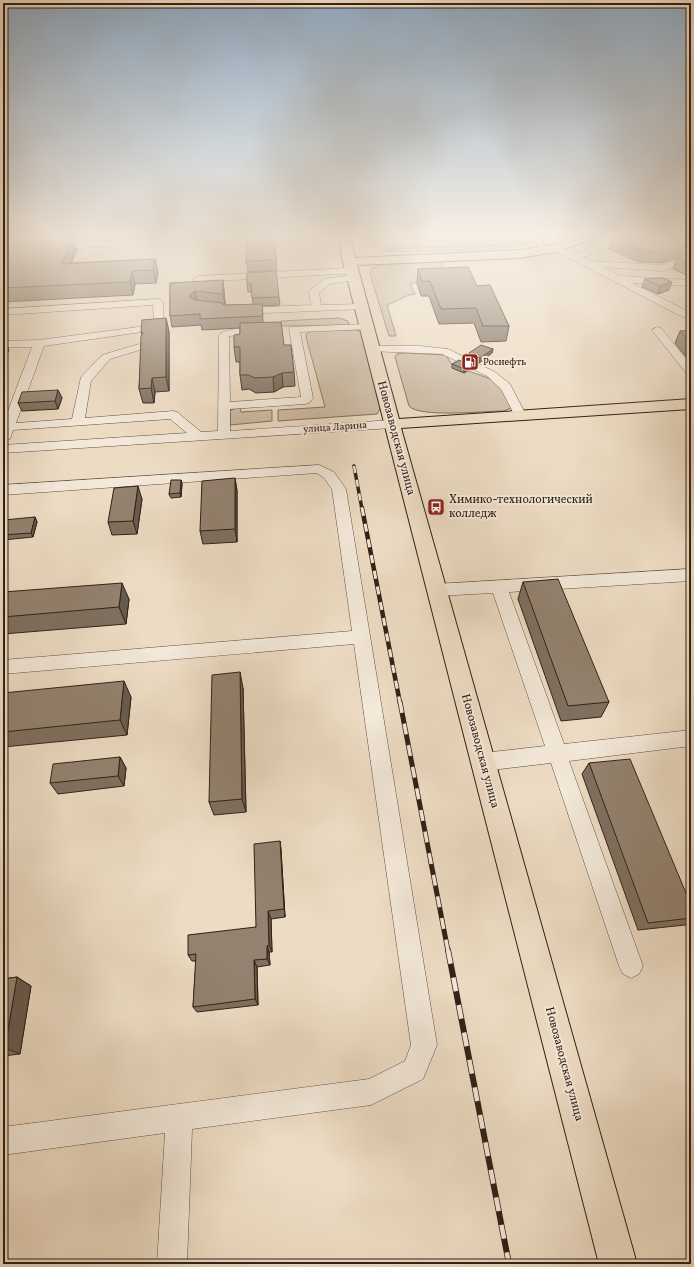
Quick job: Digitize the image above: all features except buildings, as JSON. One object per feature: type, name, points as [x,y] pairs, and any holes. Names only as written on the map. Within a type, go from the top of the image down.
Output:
[{"type":"main road","name":"Новозаводская улица","points":[[358,296],[618,1264]]},
{"type":"main road","name":"улица Ларина","points":[[392,424],[691,404]]},
{"type":"street","points":[[315,296],[316,308]]},
{"type":"street","points":[[647,296],[687,314]]},
{"type":"street","points":[[656,301],[684,303]]},
{"type":"street","points":[[3,312],[158,302],[159,327],[39,343],[3,344]]},
{"type":"street","points":[[226,309],[248,311],[316,308],[420,349],[444,351],[491,374],[506,387],[520,415]]},
{"type":"street","points":[[224,435],[224,335],[228,333],[283,330],[366,328]]},
{"type":"street","points":[[224,406],[299,402],[307,398],[283,330]]},
{"type":"street","points":[[657,330],[691,372]]},
{"type":"street","points":[[3,442],[39,343]]},
{"type":"street","points":[[78,422],[85,380],[106,357],[140,347]]},
{"type":"street","points":[[8,427],[173,415],[198,436]]},
{"type":"street","name":"улица Ларина","points":[[3,449],[392,424]]},
{"type":"street","points":[[3,490],[319,469],[329,475],[339,489],[360,637],[424,1045],[414,1070],[371,1092],[3,1141]]},
{"type":"street","points":[[436,590],[691,575]]},
{"type":"street","points":[[499,586],[630,966]]},
{"type":"street","points":[[3,667],[360,637]]},
{"type":"street","points":[[483,762],[691,738]]},
{"type":"street","points":[[172,1264],[179,1118]]},
{"type":"shaded area","points":[[377,296],[407,296],[387,305],[396,336],[389,336]]},
{"type":"shaded area","points":[[339,318],[348,321],[349,325],[282,326],[281,321]]},
{"type":"shaded area","points":[[355,330],[362,332],[381,407],[377,414],[278,421],[278,410],[325,407],[306,334],[312,331]]},
{"type":"shaded area","points":[[397,354],[446,355],[452,365],[499,382],[511,408],[504,411],[453,413],[425,412],[415,410],[409,406],[395,357]]},
{"type":"shaded area","points":[[240,407],[241,412],[272,410],[272,421],[230,425],[230,410]]},
{"type":"railway","points":[[354,466],[362,509]]},
{"type":"railway","points":[[362,508],[400,703]]},
{"type":"railway","points":[[400,702],[448,951]]},
{"type":"railway","points":[[448,950],[509,1264]]},
{"type":"place","name":"Роснефть","points":[[470,362]]},
{"type":"place","name":"Химико-технологический колледж","points":[[436,507]]}]
